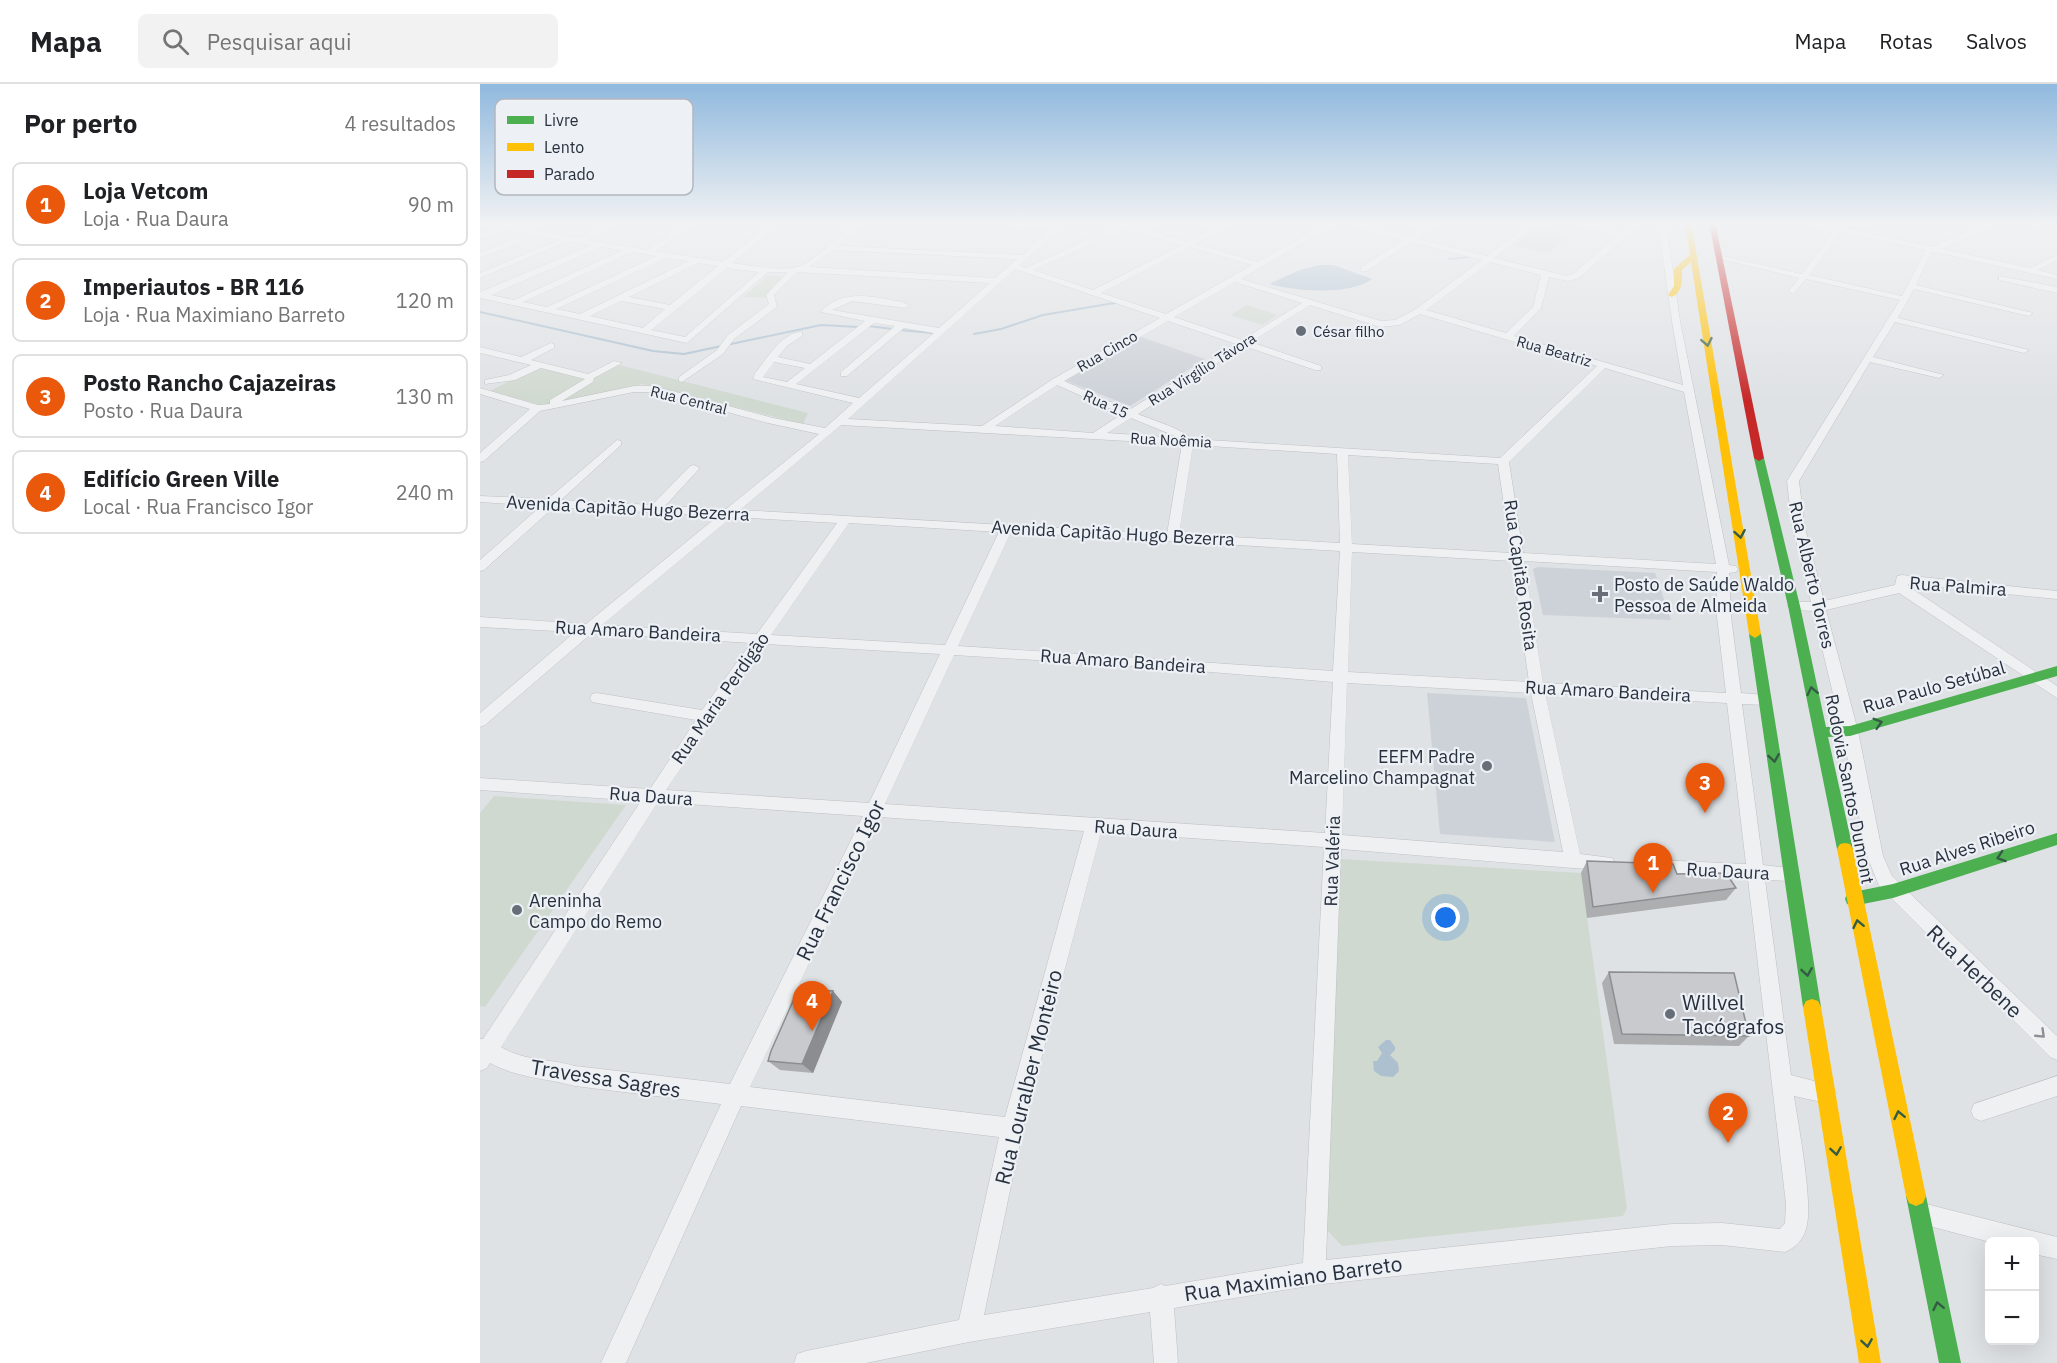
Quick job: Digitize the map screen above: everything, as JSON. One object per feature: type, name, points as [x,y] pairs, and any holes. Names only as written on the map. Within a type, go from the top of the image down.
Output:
[{"type":"main road","points":[[1672,295],[1678,282]]},
{"type":"main road","points":[[1696,282],[1746,570],[1791,874],[1870,1363]]},
{"type":"main road","name":"Rodovia Santos Dumont","points":[[1724,282],[1764,480],[1821,732],[1853,899],[1950,1363]]},
{"type":"main road","name":"Rua Paulo Setúbal","points":[[1821,732],[1850,731],[2057,671]]},
{"type":"main road","name":"Rua Alves Ribeiro","points":[[1853,899],[1893,891],[2057,839]]},
{"type":"street","points":[[481,295],[512,282]]},
{"type":"street","points":[[516,302],[560,282]]},
{"type":"street","points":[[549,309],[608,282]]},
{"type":"street","points":[[583,316],[654,282]]},
{"type":"street","points":[[644,331],[704,282]]},
{"type":"street","points":[[481,295],[687,340],[753,282]]},
{"type":"street","points":[[682,379],[723,347],[731,337],[769,311],[774,305],[770,295],[784,282]]},
{"type":"street","points":[[480,720],[588,628],[839,422],[996,282]]},
{"type":"street","points":[[1061,282],[1318,368]]},
{"type":"street","points":[[1094,293],[1116,282]]},
{"type":"street","name":"Rua Cinco","points":[[984,429],[1056,381],[1229,282]]},
{"type":"street","points":[[1243,282],[1380,324],[1392,324],[1401,322],[1419,311],[1457,282]]},
{"type":"street","points":[[1507,337],[1537,308],[1543,282]]},
{"type":"street","points":[[1670,282],[1723,568],[1725,617],[1783,1083],[1827,1093]]},
{"type":"street","points":[[1793,291],[1800,282]]},
{"type":"street","points":[[1830,282],[1905,298]]},
{"type":"street","name":"Rua Alberto Torres","points":[[1893,891],[1885,881],[1875,856],[1850,731],[1797,524],[1793,481],[1913,282]]},
{"type":"street","points":[[2010,282],[2057,290]]},
{"type":"street","points":[[1911,286],[2029,313]]},
{"type":"street","points":[[1996,306],[1998,294]]},
{"type":"street","points":[[621,298],[672,308]]},
{"type":"street","points":[[905,305],[844,298],[825,312],[941,331]]},
{"type":"street","name":"Rua Virgílio Távora","points":[[1095,436],[1309,302]]},
{"type":"street","name":"Rua Beatriz","points":[[1419,311],[1690,390]]},
{"type":"street","points":[[1892,319],[2024,350]]},
{"type":"street","points":[[788,386],[872,320]]},
{"type":"street","points":[[844,374],[901,326]]},
{"type":"street","points":[[799,334],[784,344],[757,378],[862,402]]},
{"type":"street","points":[[521,361],[551,346]]},
{"type":"street","points":[[480,350],[537,366],[589,377],[617,363]]},
{"type":"street","points":[[771,359],[813,367]]},
{"type":"street","points":[[1868,359],[1939,375]]},
{"type":"street","points":[[1503,461],[1603,365]]},
{"type":"street","points":[[482,384],[512,378],[537,366]]},
{"type":"street","points":[[480,459],[541,408],[585,385],[590,380],[589,377]]},
{"type":"street","name":"Rua 15","points":[[1056,381],[1163,429],[1182,434],[1188,441]]},
{"type":"street","name":"Rua Central","points":[[482,384],[541,408],[567,405],[626,390],[653,389],[772,421],[827,432]]},
{"type":"street","name":"Rua Noêmia","points":[[839,422],[1503,461]]},
{"type":"street","points":[[1173,536],[1188,441]]},
{"type":"street","points":[[480,567],[616,443]]},
{"type":"street","name":"Rua Valéria","points":[[1314,1273],[1346,546],[1342,450]]},
{"type":"street","name":"Rua Capitão Rosita","points":[[1503,461],[1537,688],[1574,861]]},
{"type":"street","points":[[654,510],[694,468]]},
{"type":"street","name":"Avenida Capitão Hugo Bezerra","points":[[480,499],[1518,555],[1746,570]]},
{"type":"street","name":"Rua Maria Perdigão","points":[[482,1053],[706,716],[846,519]]},
{"type":"street","name":"Rua Francisco Igor","points":[[613,1363],[736,1094],[874,811],[1007,527]]},
{"type":"street","name":"Rua Palmira","points":[[1794,606],[1819,607],[1901,588],[1902,579],[2057,595]]},
{"type":"street","points":[[1901,588],[2057,693]]},
{"type":"street","name":"Rua Amaro Bandeira","points":[[480,622],[949,649],[1537,688],[1765,700]]},
{"type":"street","points":[[597,698],[706,716]]},
{"type":"street","name":"Rua Daura","points":[[484,788],[1333,841],[1618,864]]},
{"type":"street","name":"Rua Louralber Monteiro","points":[[969,1330],[1012,1128],[1094,826]]},
{"type":"street","name":"Rua Daura","points":[[1641,866],[1791,874]]},
{"type":"street","name":"Rua Herbene","points":[[1893,891],[2057,1050]]},
{"type":"street","name":"Travessa Sagres","points":[[482,1053],[530,1068],[663,1088],[736,1094],[1012,1128]]},
{"type":"street","name":"Rua Maximiano Barreto","points":[[806,1363],[969,1330],[1161,1296],[1314,1273],[1672,1235],[1722,1234],[1785,1241],[1796,1227],[1797,1204],[1783,1083]]},
{"type":"street","points":[[1981,1112],[2057,1086]]},
{"type":"street","points":[[1919,1214],[2013,1237]]},
{"type":"street","points":[[2039,1243],[2057,1248]]},
{"type":"street","points":[[1161,1296],[1166,1363]]},
{"type":"shaded area","points":[[761,282],[786,282],[768,298],[743,297]]},
{"type":"shaded area","points":[[1247,305],[1277,315],[1262,325],[1231,315]]},
{"type":"shaded area","points":[[1141,337],[1205,359],[1130,406],[1064,380]]},
{"type":"shaded area","points":[[619,365],[808,413],[803,424],[642,384],[558,404],[542,405],[490,391],[537,367],[588,380]]},
{"type":"shaded area","name":"Posto de Saúde Waldo Pessoa de Almeida","points":[[1538,567],[1655,573],[1671,620],[1543,615],[1533,569]]},
{"type":"shaded area","name":"EEFM Padre Marcelino Champagnat","points":[[1427,693],[1526,698],[1555,842],[1440,834]]},
{"type":"shaded area","name":"Areninha Campo do Remo","points":[[494,796],[626,805],[485,1007],[480,1006],[480,813]]},
{"type":"shaded area","points":[[1340,859],[1581,873],[1627,1208],[1623,1216],[1342,1246],[1325,1228]]},
{"type":"water","points":[[1274,282],[1367,282],[1336,290],[1293,289],[1269,284]]},
{"type":"water","points":[[1386,1040],[1390,1040],[1395,1047],[1390,1055],[1398,1063],[1399,1071],[1393,1077],[1381,1076],[1374,1071],[1373,1061],[1377,1061],[1382,1053],[1378,1047]]},
{"type":"building","points":[[1587,861],[1673,864],[1677,874],[1726,873],[1736,888],[1593,907]]},
{"type":"building","name":"Willvel Tacógrafos","points":[[1609,972],[1734,973],[1749,1036],[1622,1034]]},
{"type":"building","points":[[804,989],[833,991],[802,1064],[768,1061],[797,992]]},
{"type":"waterway","points":[[974,334],[1001,329],[1043,315],[1120,302]]},
{"type":"waterway","points":[[480,312],[653,351],[684,354],[821,325],[858,327]]},
{"type":"waterway","points":[[868,326],[893,329]]},
{"type":"waterway","points":[[900,330],[932,333]]},
{"type":"traffic: fast","points":[[1759,458],[1794,606],[1845,849]]},
{"type":"traffic: fast","points":[[1755,634],[1812,1007]]},
{"type":"traffic: fast","points":[[1821,732],[1850,731],[2057,671]]},
{"type":"traffic: fast","points":[[1853,899],[1893,891],[2057,839]]},
{"type":"traffic: fast","points":[[1916,1196],[1950,1363]]},
{"type":"traffic: slow","points":[[1672,295],[1678,282]]},
{"type":"traffic: slow","points":[[1698,282],[1755,634]]},
{"type":"traffic: slow","points":[[1845,849],[1916,1196]]},
{"type":"traffic: slow","points":[[1812,1007],[1870,1363]]},
{"type":"traffic: jam","points":[[1724,282],[1759,458]]},
{"type":"place","name":"César filho","points":[[1301,331]]},
{"type":"place","name":"Posto de Saúde Waldo Pessoa de Almeida","points":[[1600,594]]},
{"type":"place","name":"EEFM Padre Marcelino Champagnat","points":[[1487,766]]},
{"type":"place","name":"Posto Rancho Cajazeiras","points":[[1705,813]]},
{"type":"place","name":"Loja Vetcom","points":[[1653,893]]},
{"type":"place","name":"Areninha Campo do Remo","points":[[517,910]]},
{"type":"place","name":"Willvel Tacógrafos","points":[[1670,1014]]},
{"type":"place","name":"Edifício Green Ville","points":[[812,1031]]},
{"type":"place","name":"Imperiautos - BR 116","points":[[1728,1143]]}]
